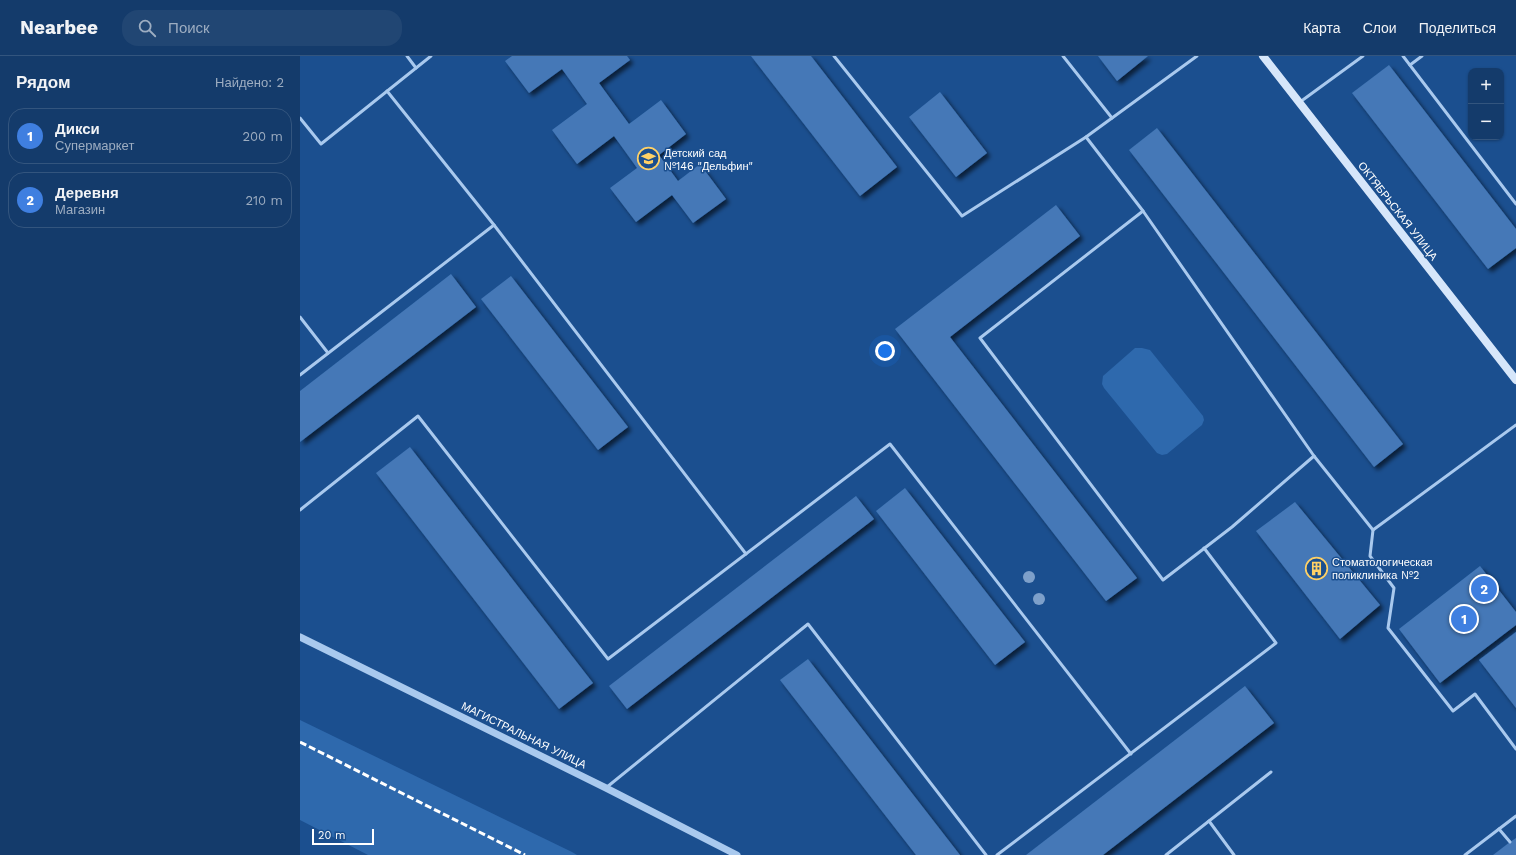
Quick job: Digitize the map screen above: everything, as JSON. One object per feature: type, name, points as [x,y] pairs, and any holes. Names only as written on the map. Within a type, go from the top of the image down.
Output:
[{"type":"main road","name":"ОКТЯБРЬСКАЯ УЛИЦА","points":[[1262,56],[1516,380]]},
{"type":"street","name":"МАГИСТРАЛЬНАЯ УЛИЦА","points":[[300,637],[606,788],[737,855]]},
{"type":"lane","points":[[407,56],[416,68]]},
{"type":"lane","points":[[300,118],[321,144],[431,56]]},
{"type":"lane","points":[[834,56],[962,216],[1086,137],[1197,56]]},
{"type":"lane","points":[[1063,56],[1112,118]]},
{"type":"lane","points":[[1299,103],[1363,56]]},
{"type":"lane","points":[[1403,56],[1516,204]]},
{"type":"lane","points":[[1410,65],[1422,56]]},
{"type":"lane","points":[[387,91],[494,225],[746,554]]},
{"type":"lane","points":[[1086,137],[1143,211],[1314,456],[1373,530],[1370,556],[1394,588],[1388,628],[1453,711],[1475,694],[1516,749]]},
{"type":"lane","points":[[1143,211],[980,338],[1163,580],[1232,527],[1314,456]]},
{"type":"lane","points":[[300,375],[494,225]]},
{"type":"lane","points":[[300,317],[328,353]]},
{"type":"lane","points":[[300,510],[418,416],[608,659],[890,444],[1130,754]]},
{"type":"lane","points":[[1373,530],[1516,425]]},
{"type":"lane","points":[[997,855],[1276,643],[1204,548]]},
{"type":"lane","points":[[606,788],[808,624],[986,855]]},
{"type":"lane","points":[[1166,855],[1271,772]]},
{"type":"lane","points":[[1465,855],[1516,816]]},
{"type":"lane","points":[[1209,820],[1234,855]]},
{"type":"lane","points":[[1499,829],[1510,842]]},
{"type":"shaded area","points":[[1135,348],[1150,350],[1203,416],[1204,420],[1202,425],[1167,454],[1162,455],[1157,453],[1102,384],[1103,376]]},
{"type":"shaded area","points":[[300,720],[577,855],[368,855],[300,820]]},
{"type":"building","points":[[512,56],[627,56],[630,60],[599,83],[629,124],[661,100],[686,134],[659,155],[678,181],[700,164],[726,199],[693,223],[672,195],[636,222],[610,188],[637,168],[614,136],[577,164],[552,130],[587,104],[562,69],[529,93],[505,61]]},
{"type":"building","points":[[751,56],[811,56],[897,167],[860,196]]},
{"type":"building","points":[[1098,56],[1148,56],[1117,81]]},
{"type":"building","points":[[1389,65],[1516,229],[1516,248],[1488,269],[1352,93]]},
{"type":"building","points":[[940,92],[987,153],[956,177],[909,117]]},
{"type":"building","points":[[1157,128],[1403,444],[1374,467],[1129,150]]},
{"type":"building","points":[[1056,205],[1080,236],[950,337],[1137,578],[1106,601],[895,329]]},
{"type":"building","points":[[451,274],[476,307],[300,442],[300,391]]},
{"type":"building","points":[[511,276],[628,427],[598,450],[481,299]]},
{"type":"building","points":[[410,447],[593,683],[559,709],[376,473]]},
{"type":"building","points":[[905,488],[1025,642],[995,665],[876,511]]},
{"type":"building","points":[[856,496],[874,519],[627,709],[609,686]]},
{"type":"building","name":"Стоматологическая поликлиника №2","points":[[1295,502],[1380,605],[1340,639],[1256,531]]},
{"type":"building","points":[[1480,566],[1516,612],[1516,625],[1440,683],[1399,629]]},
{"type":"building","points":[[1516,632],[1516,708],[1479,660]]},
{"type":"building","points":[[808,659],[960,855],[916,855],[780,680]]},
{"type":"building","points":[[1245,686],[1274,723],[1103,855],[1026,855]]},
{"type":"building","points":[[1516,838],[1516,855],[1493,855],[1510,842]]},
{"type":"railway","points":[[300,742],[525,855]]},
{"type":"place","name":"Детский сад №146 \"Дельфин\"","points":[[649,159]]},
{"type":"place","name":"Стоматологическая поликлиника №2","points":[[1317,568]]},
{"type":"place","name":"Деревня","points":[[1484,589]]},
{"type":"place","name":"Дикси","points":[[1464,619]]}]
